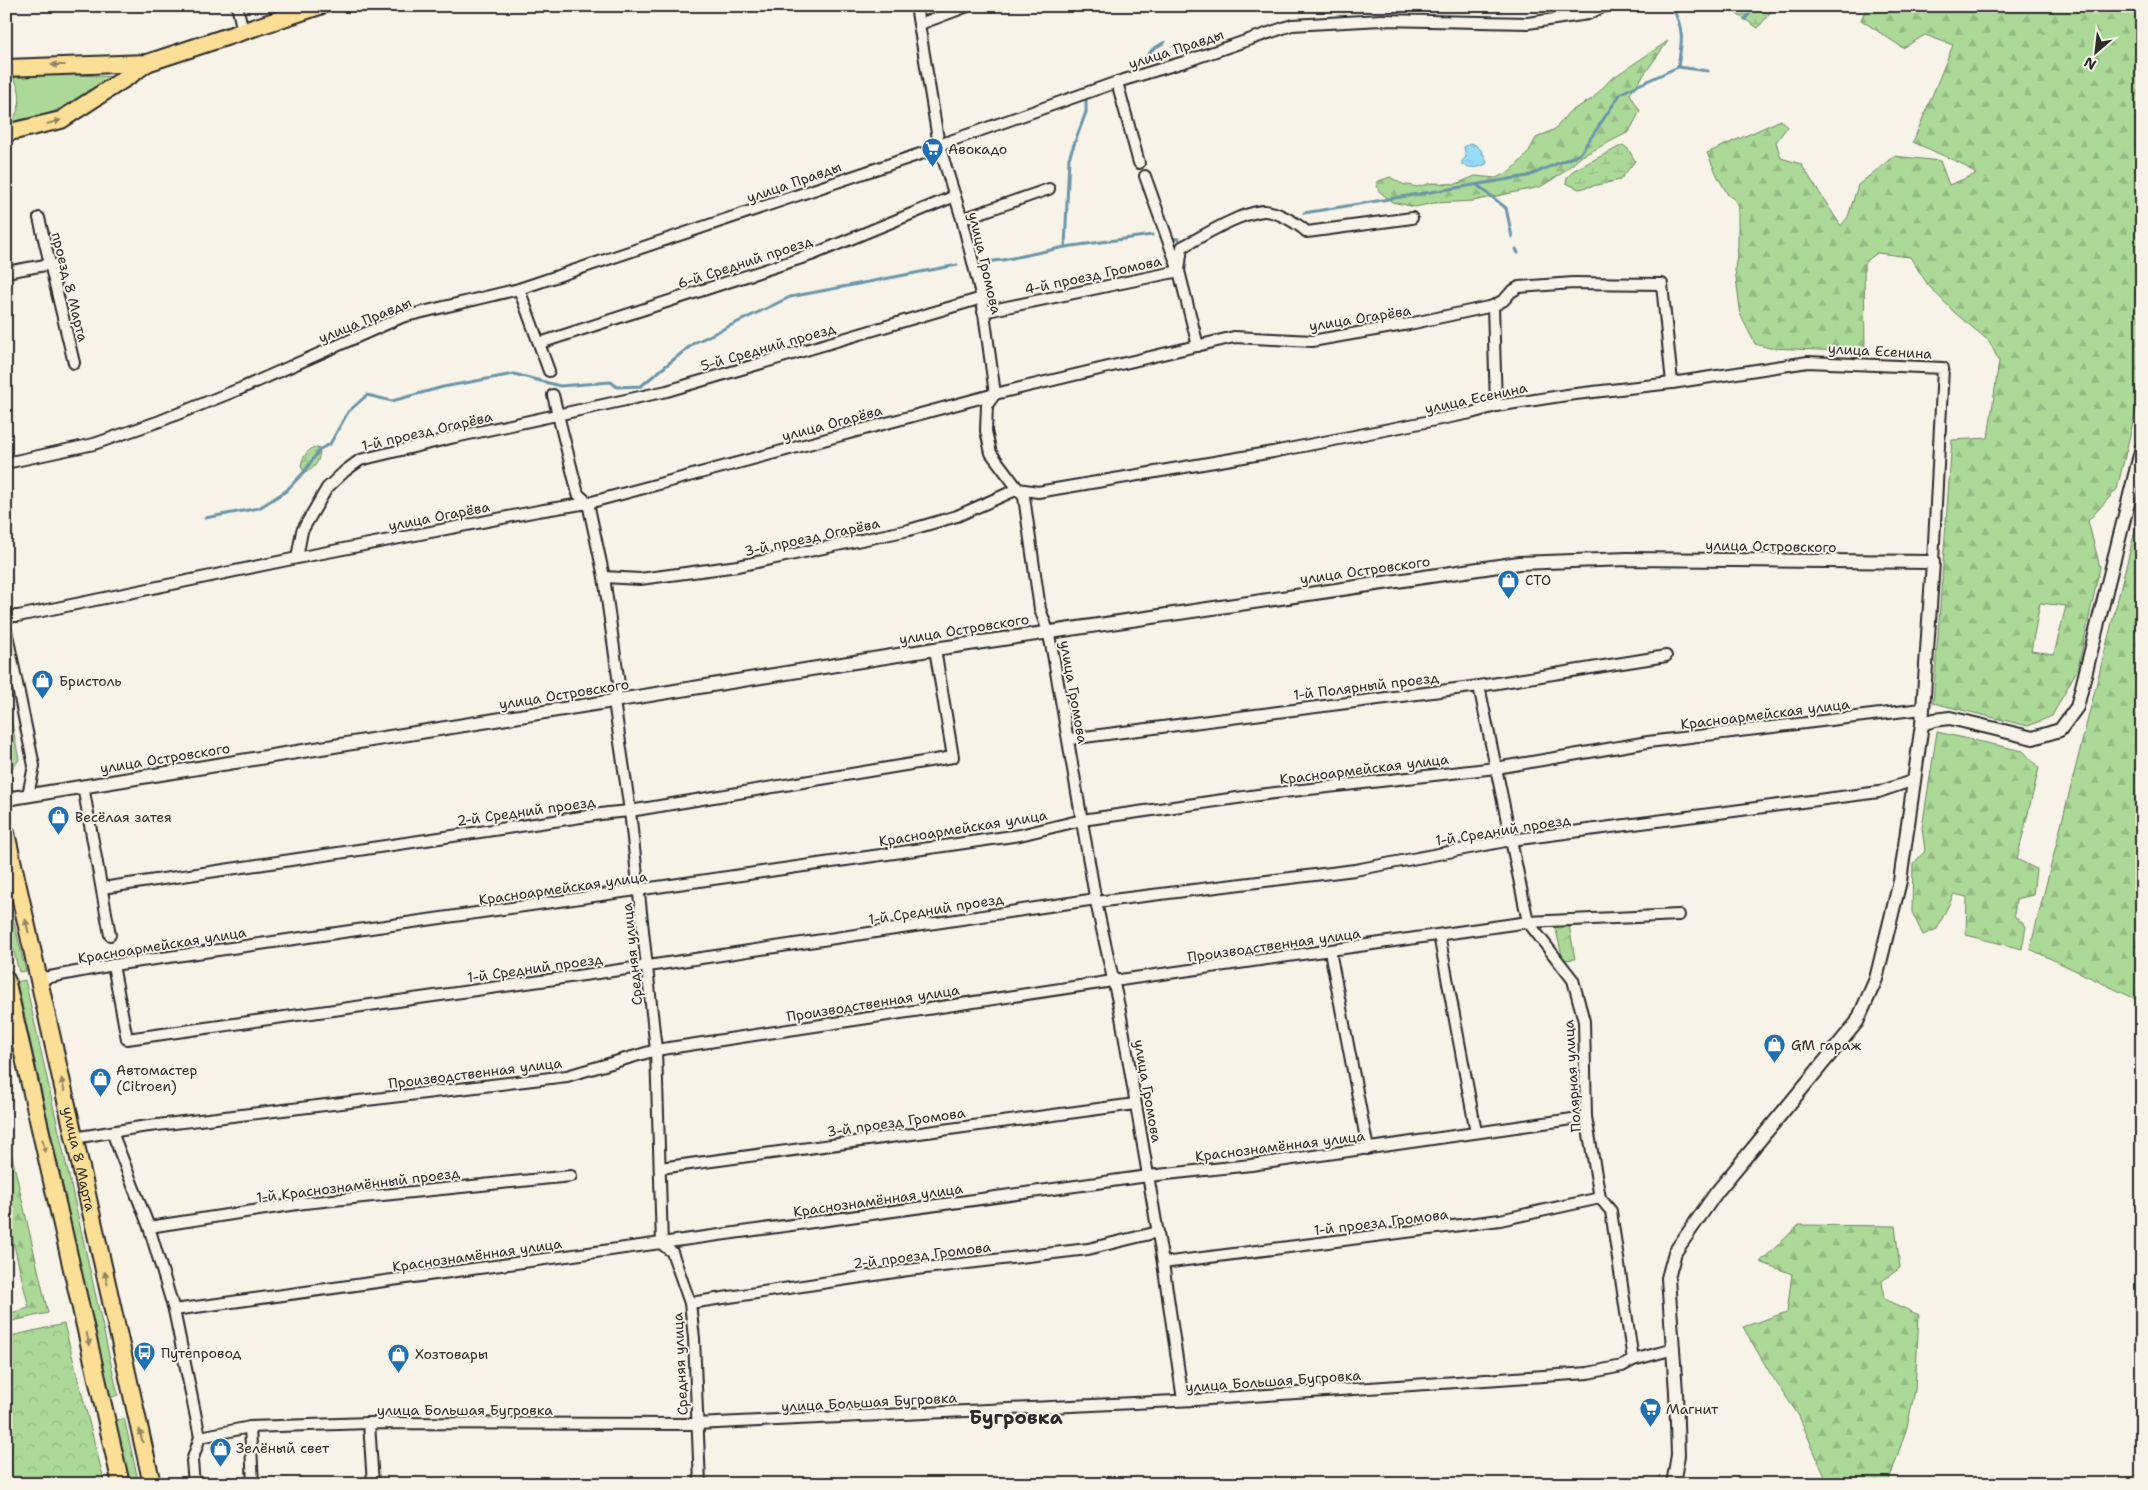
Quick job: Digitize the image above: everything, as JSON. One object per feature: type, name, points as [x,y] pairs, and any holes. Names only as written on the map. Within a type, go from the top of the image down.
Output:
[{"type":"main road","points":[[6,68],[147,63],[320,6]]},
{"type":"main road","points":[[6,132],[61,120],[147,63]]},
{"type":"main road","name":"улица 8 Марта","points":[[6,833],[152,1484]]},
{"type":"main road","points":[[6,979],[121,1484]]},
{"type":"street","points":[[237,6],[243,31]]},
{"type":"street","name":"улица Громова","points":[[916,6],[940,145],[962,219],[982,298],[996,394],[987,405],[988,442],[998,464],[1024,497],[1040,609],[1048,632],[1096,901],[1120,1010],[1158,1232],[1183,1400]]},
{"type":"street","points":[[920,24],[968,6]]},
{"type":"street","name":"улица Правды","points":[[6,464],[94,444],[160,421],[242,388],[402,318],[519,289],[930,151],[940,145],[1118,82],[1184,62],[1292,25],[1381,20],[1528,23],[1588,14],[1605,6]]},
{"type":"street","points":[[1118,82],[1139,163]]},
{"type":"street","points":[[1145,176],[1179,271],[1198,346]]},
{"type":"street","points":[[962,219],[1048,189]]},
{"type":"street","name":"6-й Средний проезд","points":[[540,343],[814,254],[955,196]]},
{"type":"street","name":"4-й проезд Громова","points":[[983,312],[1179,271],[1182,247],[1243,217],[1265,211],[1294,221],[1307,232],[1412,218]]},
{"type":"street","name":"проезд 8 Марта","points":[[39,218],[74,362]]},
{"type":"street","points":[[6,272],[51,264]]},
{"type":"street","name":"улица Огарёва","points":[[6,616],[18,616],[297,558],[588,503],[996,394],[1198,346],[1234,338],[1312,341],[1409,324],[1493,306],[1504,300],[1510,292],[1519,287],[1573,283],[1662,284],[1672,383]]},
{"type":"street","points":[[519,289],[549,371]]},
{"type":"street","name":"5-й Средний проезд","points":[[559,415],[667,391],[982,298]]},
{"type":"street","points":[[1493,306],[1496,406]]},
{"type":"street","name":"улица Есенина","points":[[1018,489],[1038,492],[1273,452],[1462,415],[1496,406],[1567,394],[1672,383],[1808,362],[1942,368],[1933,562]]},
{"type":"street","name":"Средняя улица","points":[[553,394],[578,494],[588,503],[604,577],[619,684],[614,701],[630,811],[656,1050],[662,1244],[672,1252],[690,1303],[694,1338],[696,1424],[700,1484]]},
{"type":"street","name":"1-й проезд Огарёва","points":[[297,558],[302,532],[327,488],[360,460],[559,415]]},
{"type":"street","points":[[1922,724],[1950,718],[2033,738],[2060,730],[2077,707],[2142,447]]},
{"type":"street","name":"3-й проезд Огарёва","points":[[604,577],[640,579],[738,566],[910,530],[957,516],[1018,489]]},
{"type":"street","name":"улица Островского","points":[[6,799],[934,649],[1519,563],[1627,559],[1933,562]]},
{"type":"street","points":[[1673,1484],[1678,1455],[1674,1349],[1668,1278],[1675,1252],[1716,1194],[1858,1019],[1876,979],[1900,881],[1922,724],[1933,562]]},
{"type":"street","points":[[6,630],[34,766],[28,795]]},
{"type":"street","name":"2-й Средний проезд","points":[[102,888],[598,814],[630,811],[953,757],[934,649]]},
{"type":"street","name":"1-й Полярный проезд","points":[[1068,739],[1479,686],[1666,656]]},
{"type":"street","name":"Полярная улица","points":[[1479,686],[1528,922],[1573,980],[1584,1021],[1586,1117],[1600,1198],[1611,1211],[1633,1360]]},
{"type":"street","name":"Красноармейская улица","points":[[39,979],[113,965],[1020,835],[1082,820],[1286,791],[1496,768],[1648,742],[1922,709]]},
{"type":"street","name":"1-й Средний проезд","points":[[113,965],[127,1039],[1096,901],[1355,870],[1511,840],[1879,792],[1914,780]]},
{"type":"street","points":[[83,786],[110,935]]},
{"type":"street","name":"Производственная улица","points":[[74,1138],[567,1076],[656,1050],[1113,981],[1528,922],[1678,915]]},
{"type":"street","points":[[1439,935],[1476,1132]]},
{"type":"street","points":[[1330,951],[1368,1149]]},
{"type":"street","name":"3-й проезд Громова","points":[[660,1168],[1135,1104]]},
{"type":"street","name":"Краснознамённая улица","points":[[174,1310],[1148,1176],[1251,1165],[1586,1117]]},
{"type":"street","points":[[112,1132],[149,1228],[174,1310],[200,1437],[192,1462],[194,1484]]},
{"type":"street","name":"1-й Краснознамённый проезд","points":[[149,1228],[304,1203],[571,1176]]},
{"type":"street","name":"1-й проезд Громова","points":[[1163,1263],[1500,1220],[1600,1198]]},
{"type":"street","name":"2-й проезд Громова","points":[[690,1303],[908,1270],[1088,1249],[1158,1232]]},
{"type":"street","name":"улица Большая Бугровка","points":[[200,1437],[250,1427],[369,1423],[696,1424],[1183,1400],[1588,1374],[1622,1366],[1633,1360],[1674,1349]]},
{"type":"street","points":[[369,1423],[372,1484]]},
{"type":"street","points":[[250,1427],[254,1484]]},
{"type":"green space","points":[[1740,6],[1775,6],[1758,28],[1735,13]]},
{"type":"green space","points":[[1867,6],[2142,6],[2142,385],[2117,489],[2088,521],[2100,567],[2078,668],[2052,716],[2028,726],[1933,703],[1952,440],[1988,438],[1999,361],[1989,341],[1955,313],[1928,285],[1910,257],[1877,253],[1864,263],[1865,352],[1770,348],[1755,344],[1741,316],[1735,270],[1738,246],[1738,206],[1734,199],[1728,195],[1707,153],[1781,120],[1787,127],[1776,142],[1781,158],[1801,164],[1841,226],[1848,217],[1858,185],[1894,156],[1940,161],[1949,185],[1976,174],[1962,164],[1913,142],[1953,45],[1925,35],[1903,48],[1861,20]],"holes":[[[2040,603],[2066,606],[2054,654],[2031,651]]]},
{"type":"green space","points":[[1668,41],[1630,94],[1640,111],[1629,132],[1582,156],[1561,174],[1540,187],[1473,201],[1434,203],[1415,207],[1392,202],[1379,191],[1376,182],[1390,177],[1402,184],[1417,187],[1432,183],[1456,184],[1475,176],[1496,178],[1511,171],[1528,153],[1536,138],[1555,129],[1569,112],[1592,99],[1611,79]]},
{"type":"green space","points":[[9,71],[115,77],[64,107],[8,127],[17,113],[20,99],[17,85]]},
{"type":"green space","points":[[1623,145],[1629,150],[1635,161],[1620,180],[1579,189],[1566,183],[1567,178],[1574,170]]},
{"type":"green space","points":[[314,447],[320,449],[318,460],[314,467],[304,472],[301,466],[302,460]]},
{"type":"green space","points":[[2142,503],[2142,1002],[2030,949]]},
{"type":"green space","points":[[6,692],[19,760],[12,768],[6,765]]},
{"type":"green space","points":[[1937,732],[2023,751],[2039,768],[2017,859],[2036,869],[2033,895],[2016,899],[2014,916],[2026,926],[2022,949],[1966,935],[1967,897],[1954,894],[1937,929],[1923,935],[1912,912],[1913,864],[1925,851],[1922,828]]},
{"type":"green space","points":[[6,890],[26,971],[19,972],[6,920]]},
{"type":"green space","points":[[1569,925],[1575,959],[1563,960],[1555,926]]},
{"type":"green space","points":[[25,980],[118,1395],[110,1398],[17,982]]},
{"type":"green space","points":[[6,1130],[48,1313],[8,1322],[7,1314],[29,1308],[6,1212]]},
{"type":"green space","points":[[1799,1225],[1895,1226],[1900,1268],[1882,1281],[1884,1299],[1919,1315],[1915,1390],[1907,1427],[1888,1484],[1828,1484],[1799,1416],[1770,1373],[1743,1327],[1787,1312],[1792,1274],[1760,1262]]},
{"type":"green space","points":[[64,1324],[105,1484],[6,1484],[6,1337]]},
{"type":"green space","points":[[124,1418],[139,1484],[129,1484],[115,1421]]},
{"type":"water","points":[[1472,143],[1482,151],[1487,163],[1475,167],[1462,165],[1462,161],[1466,157],[1464,147]]},
{"type":"waterway","points":[[1304,213],[1528,176],[1580,154],[1621,93],[1678,67],[1681,49],[1681,30],[1672,6]]},
{"type":"waterway","points":[[1745,19],[1756,6]]},
{"type":"waterway","points":[[1141,63],[1153,49],[1165,42]]},
{"type":"waterway","points":[[1678,67],[1708,71]]},
{"type":"waterway","points":[[1065,247],[1069,158],[1086,112],[1086,94]]},
{"type":"waterway","points":[[1477,185],[1506,208],[1512,237]]},
{"type":"waterway","points":[[984,262],[1065,247],[1152,235]]},
{"type":"waterway","points":[[1170,238],[1179,239]]},
{"type":"waterway","points":[[1516,249],[1518,253]]},
{"type":"waterway","points":[[205,518],[259,508],[286,491],[304,472],[320,449],[330,444],[348,412],[367,395],[392,401],[443,387],[514,374],[560,386],[611,382],[617,387],[641,386],[694,343],[790,297],[957,265]]},
{"type":"place","name":"Авокадо","points":[[932,168]]},
{"type":"place","name":"СТО","points":[[1509,599]]},
{"type":"place","name":"Бристоль","points":[[43,700]]},
{"type":"place","name":"Весёлая затея","points":[[59,836]]},
{"type":"place","name":"GM гараж","points":[[1775,1064]]},
{"type":"place","name":"Автомастер (Citroen)","points":[[100,1097]]},
{"type":"place","name":"Путепровод","points":[[145,1372]]},
{"type":"place","name":"Хозтовары","points":[[399,1373]]},
{"type":"place","name":"Магнит","points":[[1650,1428]]},
{"type":"place","name":"Зелёный свет","points":[[220,1467]]},
{"type":"district","name":"Бугровка","points":[[1016,1417]]}]
